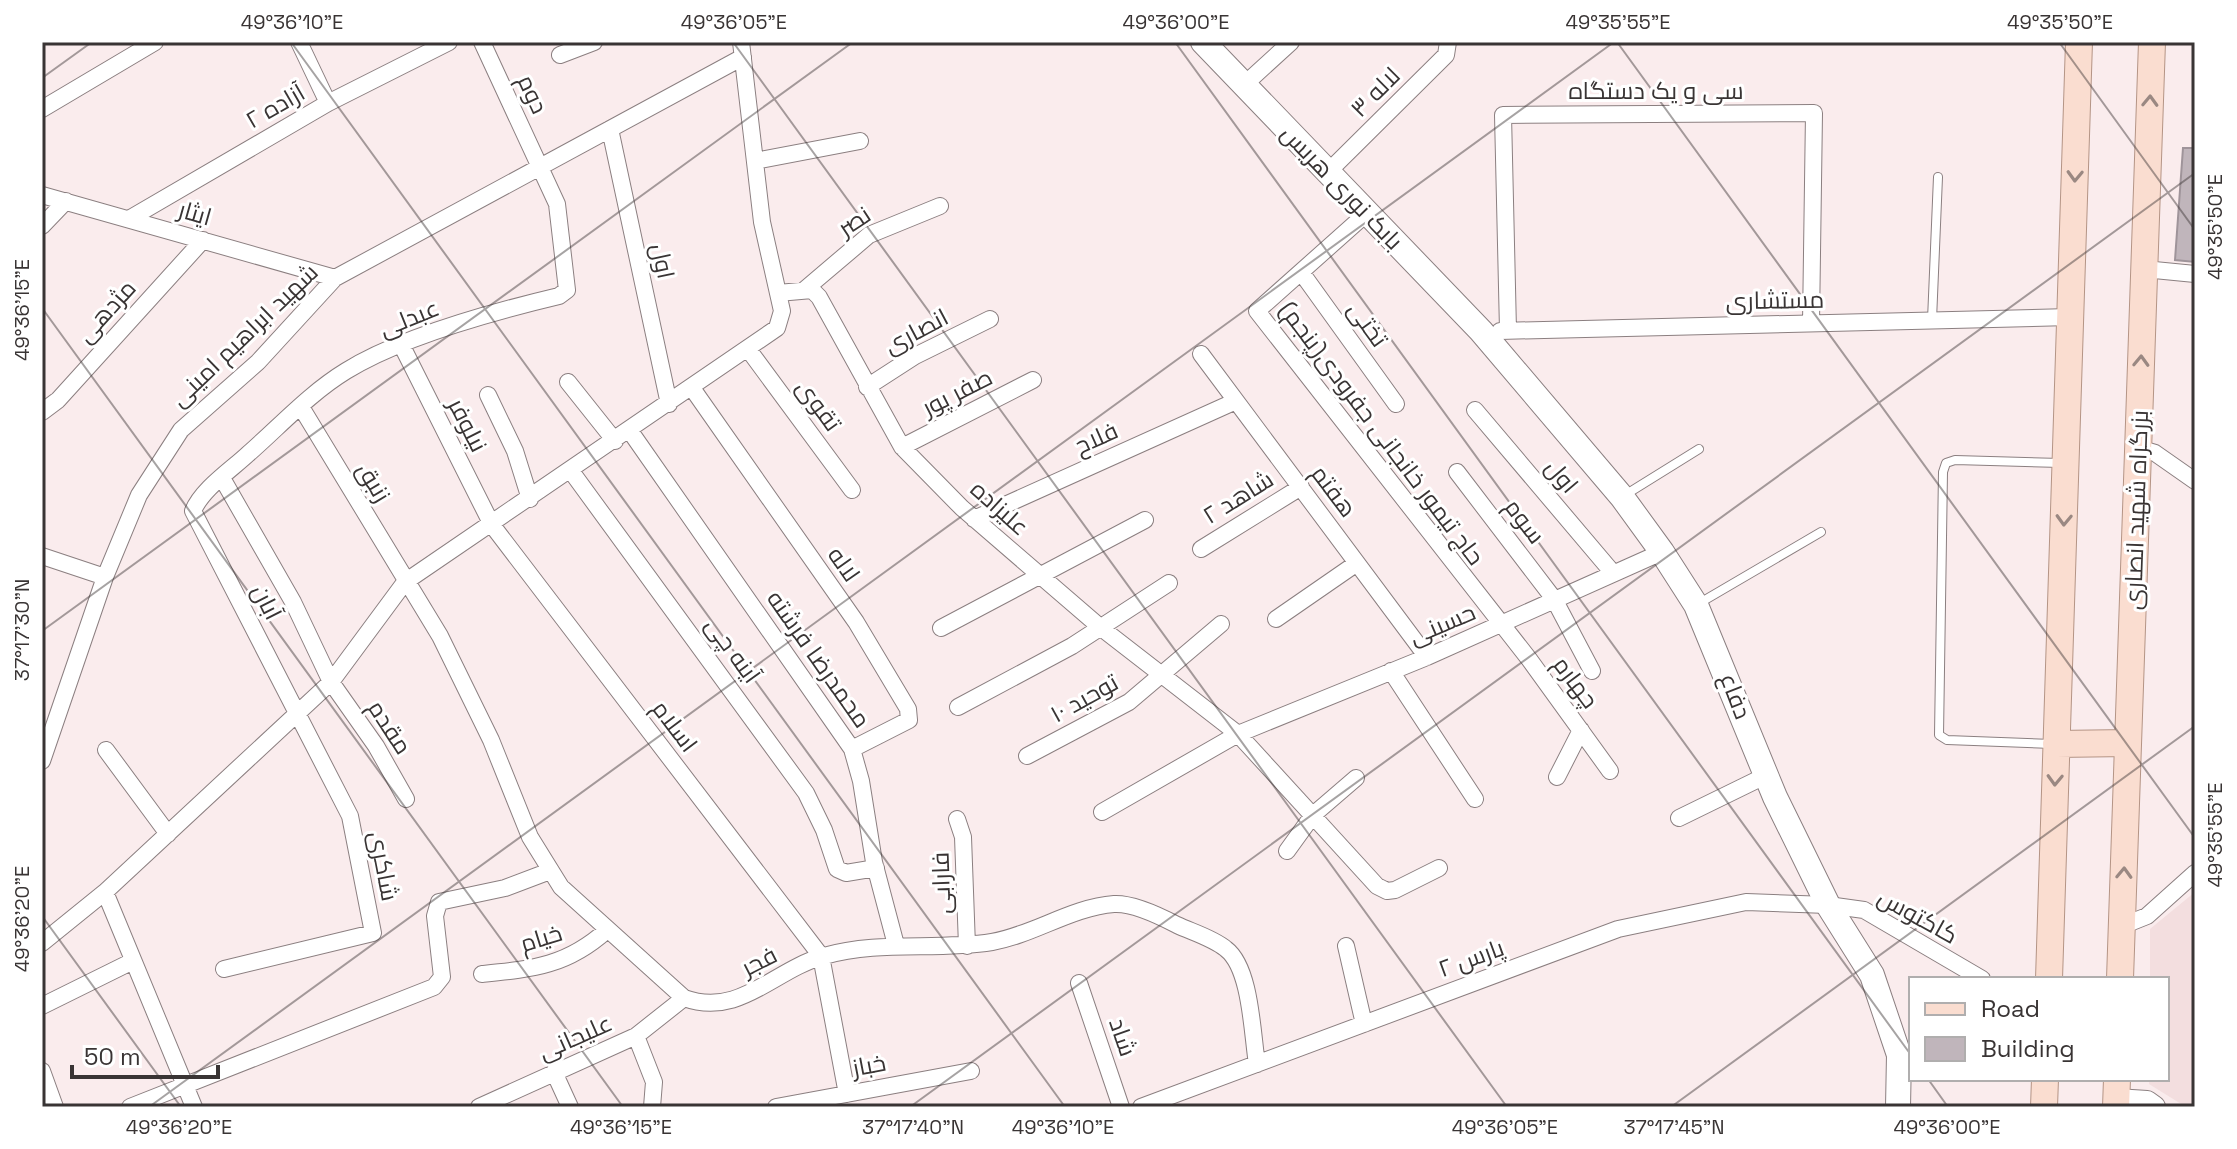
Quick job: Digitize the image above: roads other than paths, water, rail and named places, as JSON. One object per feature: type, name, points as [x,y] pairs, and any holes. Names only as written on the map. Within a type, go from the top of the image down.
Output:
[{"type":"main road","name":"بابک نوری هریس","points":[[1203,42],[1481,331]]},
{"type":"main road","points":[[2049,977],[2079,42]]},
{"type":"main road","name":"بزرگراه شهید انصاری","points":[[2120,977],[2152,42]]},
{"type":"main road","name":"دفاع","points":[[1481,331],[1622,497],[1696,605],[1767,775],[1828,905],[1877,989],[1899,1055],[1898,1107]]},
{"type":"main road","points":[[2056,744],[2128,743]]},
{"type":"main road","points":[[2044,1107],[2045,1081]]},
{"type":"street","points":[[42,109],[155,42]]},
{"type":"street","points":[[299,42],[328,103]]},
{"type":"street","name":"آزاده ۲","points":[[129,219],[328,103],[449,42]]},
{"type":"street","name":"دوم","points":[[482,42],[541,166]]},
{"type":"street","points":[[560,55],[594,42]]},
{"type":"street","points":[[1244,85],[1291,42]]},
{"type":"street","name":"لاله ۳","points":[[1328,172],[1446,55],[1448,42]]},
{"type":"street","points":[[42,943],[105,892],[331,682],[405,582],[777,328],[782,311],[762,222],[742,49]]},
{"type":"street","name":"شهید ابراهیم امینی","points":[[44,751],[105,577],[139,495],[181,430],[258,362],[335,278],[610,129],[742,49]]},
{"type":"street","name":"سی و یک دستگاه","points":[[1508,330],[1503,115],[1814,113],[1811,323]]},
{"type":"street","name":"اول","points":[[610,129],[669,404]]},
{"type":"street","points":[[755,161],[860,141]]},
{"type":"street","name":"عبدلی","points":[[193,511],[196,502],[222,478],[347,370],[467,322],[559,296],[567,290],[557,204],[541,166]]},
{"type":"street","name":"ایثار","points":[[42,195],[335,278]]},
{"type":"street","points":[[42,226],[66,201]]},
{"type":"street","name":"نصر","points":[[803,291],[869,235],[940,206]]},
{"type":"street","name":"حاج تیمور خانجانی جفرودی(پنجم)","points":[[1367,213],[1257,311],[1499,625]]},
{"type":"street","name":"مژدهی","points":[[42,412],[58,400],[203,240]]},
{"type":"street","points":[[2144,269],[2195,274]]},
{"type":"street","name":"تختی","points":[[1301,272],[1396,404]]},
{"type":"street","name":"علیزاده","points":[[803,291],[812,290],[819,297],[902,447],[974,519],[1100,627],[1238,734],[1276,775]]},
{"type":"street","points":[[778,293],[803,291]]},
{"type":"street","name":"مستشاری","points":[[1481,331],[2070,317]]},
{"type":"street","name":"انصاری","points":[[867,387],[915,356],[990,319]]},
{"type":"street","name":"نیلوفر","points":[[402,346],[492,525]]},
{"type":"street","name":"تقوی","points":[[748,349],[852,490]]},
{"type":"street","name":"هفتم","points":[[1201,354],[1427,657]]},
{"type":"street","name":"صفر پور","points":[[902,447],[1033,380]]},
{"type":"street","points":[[568,382],[615,441]]},
{"type":"street","name":"لاله","points":[[692,388],[856,622],[908,709],[909,720],[852,749]]},
{"type":"street","points":[[488,395],[515,451],[530,499]]},
{"type":"street","name":"فلاح","points":[[974,519],[1236,401]]},
{"type":"street","name":"زنبق","points":[[301,407],[405,582]]},
{"type":"street","name":"اول","points":[[1475,410],[1613,573]]},
{"type":"street","name":"محمدرضا فرشته","points":[[630,431],[852,749],[861,781],[876,868],[896,945]]},
{"type":"street","points":[[2138,448],[2155,453],[2195,481]]},
{"type":"street","name":"آینه چی","points":[[571,471],[806,793],[824,830],[837,869],[846,873],[876,868]]},
{"type":"street","name":"سوم","points":[[1457,472],[1554,599]]},
{"type":"street","name":"مقدم","points":[[222,478],[279,576],[331,682],[376,746],[406,799]]},
{"type":"street","name":"شاهد ۲","points":[[1201,549],[1301,487]]},
{"type":"street","name":"آبان","points":[[193,511],[298,714]]},
{"type":"street","points":[[941,628],[1145,520]]},
{"type":"street","name":"اسلام","points":[[492,525],[821,956]]},
{"type":"street","name":"حسینی","points":[[1238,734],[1427,657],[1662,552]]},
{"type":"street","points":[[42,556],[105,577]]},
{"type":"street","points":[[1276,619],[1357,563]]},
{"type":"street","points":[[405,582],[440,636],[491,740],[530,837],[550,871],[561,887],[684,998]]},
{"type":"street","points":[[958,707],[1100,627],[1169,583]]},
{"type":"street","points":[[1554,599],[1592,671]]},
{"type":"street","name":"توحید ۱۰","points":[[1027,756],[1129,702],[1221,624]]},
{"type":"street","name":"چهارم","points":[[1499,625],[1610,771]]},
{"type":"street","points":[[1391,671],[1475,799]]},
{"type":"street","name":"شاکری","points":[[224,969],[373,933],[350,816],[298,714]]},
{"type":"street","points":[[1557,777],[1581,730]]},
{"type":"street","points":[[1102,812],[1238,734]]},
{"type":"street","name":"علیزاده","points":[[1238,734],[1377,886],[1387,891],[1439,868]]},
{"type":"street","points":[[106,750],[168,834]]},
{"type":"street","points":[[1679,818],[1767,775]]},
{"type":"street","points":[[1287,851],[1313,815],[1356,778]]},
{"type":"street","name":"فارابی","points":[[957,819],[963,837],[967,946]]},
{"type":"street","points":[[130,1107],[434,987],[442,977],[435,916],[439,902],[505,888],[550,871]]},
{"type":"street","points":[[2122,926],[2147,916],[2195,873]]},
{"type":"street","points":[[105,892],[194,1107]]},
{"type":"street","name":"پارس ۲","points":[[1141,1107],[1618,929],[1746,902],[1828,905]]},
{"type":"street","name":"فجر","points":[[684,998],[706,1006],[738,998],[821,956],[879,944],[967,946],[1001,940],[1115,903],[1160,916],[1225,948],[1236,959],[1243,976],[1257,1064]]},
{"type":"street","name":"کاکتوس","points":[[1828,905],[1864,910],[1979,977]]},
{"type":"street","name":"خیام","points":[[482,974],[539,969],[585,949],[607,930]]},
{"type":"street","points":[[1346,946],[1364,1024]]},
{"type":"street","points":[[821,956],[847,1094]]},
{"type":"street","points":[[42,1006],[133,961]]},
{"type":"street","name":"شاد","points":[[1079,983],[1121,1107]]},
{"type":"street","name":"علیجانی","points":[[479,1107],[636,1036],[684,998]]},
{"type":"street","points":[[636,1036],[654,1082],[652,1107]]},
{"type":"street","points":[[42,1071],[55,1107]]},
{"type":"street","name":"خباز","points":[[776,1107],[971,1071]]},
{"type":"street","points":[[554,1072],[570,1107]]},
{"type":"street","points":[[2116,1095],[2147,1102],[2154,1107]]},
{"type":"lane","points":[[1932,321],[1938,177]]},
{"type":"lane","points":[[1622,497],[1699,449]]},
{"type":"lane","points":[[2056,744],[1947,740],[1939,735],[1943,472],[1946,463],[2065,463]]},
{"type":"lane","points":[[1696,605],[1821,532]]}]
